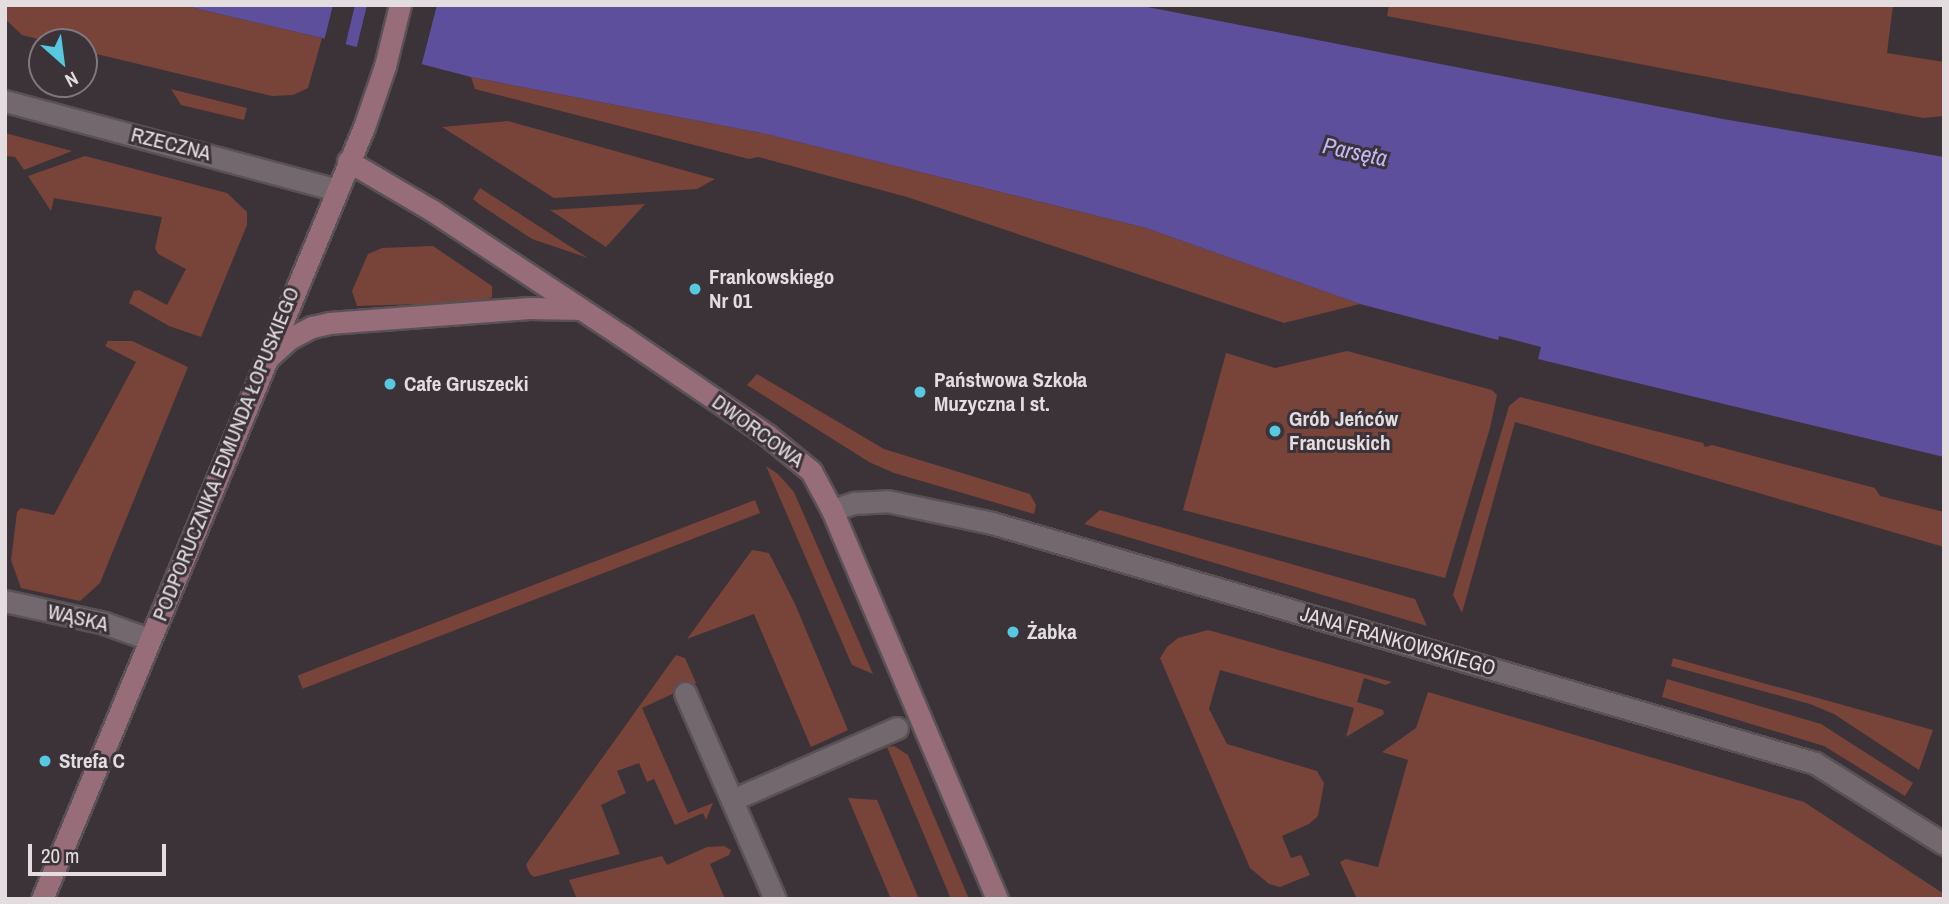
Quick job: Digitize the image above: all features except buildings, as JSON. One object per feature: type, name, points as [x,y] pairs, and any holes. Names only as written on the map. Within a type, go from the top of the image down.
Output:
[{"type":"street","name":"PODPORUCZNIKA EDMUNDA ŁOPUSKIEGO","points":[[42,899],[348,161],[385,66],[400,5]]},
{"type":"street","name":"RZECZNA","points":[[5,101],[336,190]]},
{"type":"street","name":"DWORCOWA","points":[[348,161],[433,211],[581,309],[793,453],[811,471],[832,510],[997,899]]},
{"type":"street","points":[[264,362],[289,339],[312,327],[329,323],[529,308],[581,309]]},
{"type":"street","name":"JANA FRANKOWSKIEGO","points":[[832,510],[854,503],[887,501],[992,523],[1815,763],[1944,844]]},
{"type":"street","name":"WĄSKA","points":[[5,601],[104,623],[149,639]]},
{"type":"street","points":[[685,693],[775,899]]},
{"type":"street","points":[[732,800],[897,728]]},
{"type":"shaded area","points":[[5,5],[182,5],[322,38],[308,88],[293,95],[272,96],[98,54],[98,28],[28,28],[28,36],[22,35],[5,19]]},
{"type":"shaded area","points":[[1389,5],[1893,5],[1887,53],[1944,62],[1944,116],[1923,118],[1387,16]]},
{"type":"shaded area","points":[[471,77],[766,134],[1146,228],[1360,304],[1284,323],[907,197],[758,157],[749,159],[475,89]]},
{"type":"shaded area","points":[[171,89],[247,108],[244,120],[181,105]]},
{"type":"shaded area","points":[[508,121],[715,179],[697,189],[554,198],[442,127]]},
{"type":"shaded area","points":[[5,133],[72,151],[24,170],[15,157],[5,156]]},
{"type":"shaded area","points":[[85,156],[227,193],[247,212],[247,225],[201,337],[169,326],[129,303],[134,291],[139,290],[167,305],[186,269],[158,254],[155,248],[162,217],[54,198],[51,211],[28,176]]},
{"type":"shaded area","points":[[480,188],[588,258],[532,239],[473,199]]},
{"type":"shaded area","points":[[645,204],[606,247],[550,210]]},
{"type":"shaded area","points":[[433,246],[492,286],[492,297],[484,302],[357,306],[352,291],[368,254],[382,248]]},
{"type":"shaded area","points":[[108,341],[132,341],[188,367],[100,583],[80,601],[21,588],[11,560],[17,512],[21,508],[54,515],[136,362],[105,346]]},
{"type":"shaded area","points":[[1347,351],[1492,390],[1497,395],[1490,428],[1445,578],[1183,510],[1226,353],[1275,368]]},
{"type":"shaded area","points":[[757,374],[884,449],[1030,494],[1036,505],[1034,514],[894,473],[869,462],[747,385]]},
{"type":"shaded area","points":[[1520,397],[1703,443],[1705,447],[1712,445],[1875,488],[1880,496],[1944,512],[1944,547],[1515,422],[1462,613],[1453,595],[1509,406]]},
{"type":"shaded area","points":[[766,466],[778,474],[794,492],[873,674],[852,665]]},
{"type":"shaded area","points":[[755,500],[760,513],[303,689],[298,676]]},
{"type":"shaded area","points":[[1100,510],[1415,599],[1427,626],[1084,524]]},
{"type":"shaded area","points":[[752,550],[769,553],[795,604],[848,730],[811,747],[754,614],[687,639]]},
{"type":"shaded area","points":[[1208,630],[1392,682],[1386,685],[1364,678],[1357,702],[1383,710],[1384,714],[1346,737],[1354,708],[1220,670],[1209,709],[1227,744],[1317,771],[1324,783],[1318,816],[1309,824],[1282,836],[1291,858],[1301,855],[1310,875],[1280,887],[1269,884],[1250,868],[1160,658],[1167,647],[1178,638]]},
{"type":"shaded area","points":[[676,655],[685,658],[696,683],[642,708],[688,813],[713,803],[706,820],[703,813],[675,825],[654,779],[647,782],[639,763],[617,771],[626,793],[601,805],[620,854],[534,877],[526,865],[529,860]]},
{"type":"shaded area","points":[[1673,658],[1933,730],[1919,770],[1834,714],[1810,704],[1671,666]]},
{"type":"shaded area","points":[[1667,679],[1821,724],[1913,783],[1905,796],[1824,746],[1662,697]]},
{"type":"shaded area","points":[[1428,692],[1804,802],[1944,894],[1944,899],[1357,899],[1340,862],[1346,859],[1378,867],[1408,760],[1382,752],[1416,728]]},
{"type":"shaded area","points":[[894,746],[908,755],[969,899],[951,899],[887,747]]},
{"type":"shaded area","points":[[848,798],[877,800],[919,899],[891,899]]},
{"type":"shaded area","points":[[724,846],[731,850],[729,855],[710,864],[725,899],[577,899],[569,880],[662,856],[667,865],[707,847]]},
{"type":"water","name":"Parsęta","points":[[182,5],[1137,5],[1723,119],[1944,157],[1944,457],[1538,359],[1541,347],[1499,336],[1498,340],[1360,304],[1146,228],[766,134],[471,77]]},
{"type":"pier","points":[[333,5],[355,5],[345,47],[324,41]]},
{"type":"pier","points":[[367,5],[437,5],[421,67],[356,50]]},
{"type":"place","name":"Frankowskiego Nr 01","points":[[695,289]]},
{"type":"place","name":"Cafe Gruszecki","points":[[390,384]]},
{"type":"place","name":"Państwowa Szkoła Muzyczna I st.","points":[[920,392]]},
{"type":"place","name":"Grób Jeńców Francuskich","points":[[1275,431]]},
{"type":"place","name":"Żabka","points":[[1013,632]]},
{"type":"place","name":"Strefa C","points":[[45,761]]}]
